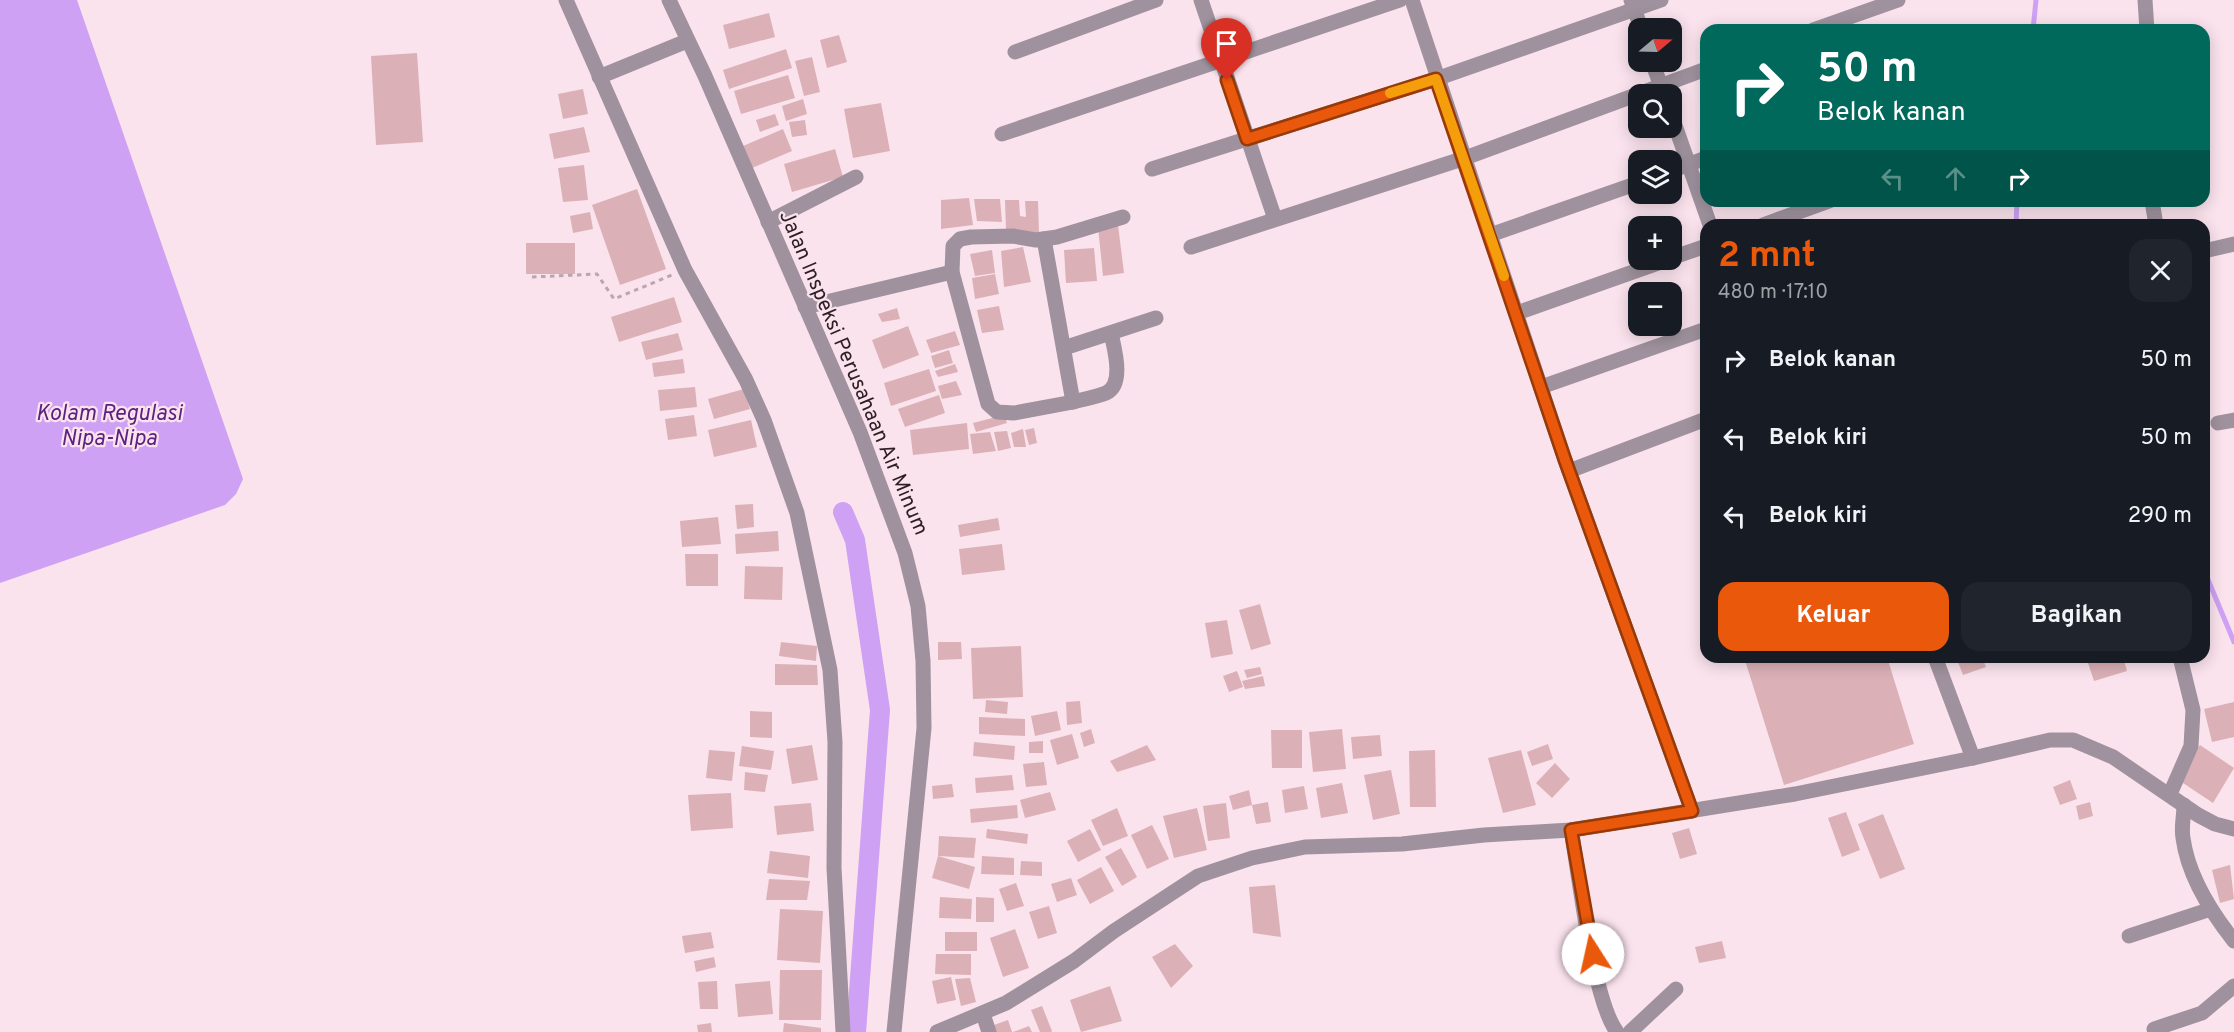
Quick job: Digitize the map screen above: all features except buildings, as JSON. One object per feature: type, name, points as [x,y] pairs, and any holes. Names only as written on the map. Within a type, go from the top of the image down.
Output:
[{"type":"street","points":[[566,0],[685,270],[746,380],[764,420],[797,513],[824,632],[830,670],[835,742],[834,868],[843,1032]]},
{"type":"street","name":"Jalan Inspeksi Perusahaan Air Minum","points":[[669,0],[705,76],[885,494],[905,552],[918,606],[923,661],[924,728],[894,1032]]},
{"type":"street","points":[[1015,52],[1156,0]]},
{"type":"street","points":[[1201,0],[1275,219]]},
{"type":"street","points":[[1002,134],[1400,0]]},
{"type":"street","points":[[1412,0],[1436,79],[1465,158],[1569,471],[1692,811]]},
{"type":"street","points":[[1152,169],[1436,79],[1633,5],[1661,0]]},
{"type":"street","points":[[1830,24],[1898,0]]},
{"type":"street","points":[[2145,0],[2147,24]]},
{"type":"street","points":[[599,77],[687,41]]},
{"type":"street","points":[[1675,84],[1700,72]]},
{"type":"street","points":[[1191,247],[1465,158],[1628,102]]},
{"type":"street","points":[[1679,138],[1700,196]]},
{"type":"street","points":[[1682,167],[1700,160]]},
{"type":"street","points":[[768,222],[856,177]]},
{"type":"street","points":[[1490,235],[1628,187]]},
{"type":"street","points":[[1780,219],[1812,207]]},
{"type":"street","points":[[1111,333],[1116,363],[1112,388],[1108,392],[1073,402],[1014,413],[994,410],[988,404],[952,272],[954,246],[960,239],[1014,236],[1044,239],[1123,217]]},
{"type":"street","points":[[1044,239],[1073,402]]},
{"type":"street","points":[[2210,250],[2234,244]]},
{"type":"street","points":[[1682,254],[1700,248]]},
{"type":"street","points":[[1517,313],[1638,270]]},
{"type":"street","points":[[805,307],[952,272]]},
{"type":"street","points":[[1064,348],[1156,318]]},
{"type":"street","points":[[1541,387],[1700,331]]},
{"type":"street","points":[[2218,423],[2234,420]]},
{"type":"street","points":[[1569,471],[1700,421]]},
{"type":"street","points":[[1937,663],[1973,758]]},
{"type":"street","points":[[2170,794],[2191,746],[2193,710],[2181,663]]},
{"type":"street","points":[[937,1032],[1006,1004],[1074,961],[1189,881],[1221,867],[1305,846],[1402,844],[1484,835],[1571,830],[1795,794],[2050,740],[2073,740],[2113,757],[2215,824],[2234,829]]},
{"type":"street","points":[[2184,805],[2182,836],[2196,879],[2211,909],[2234,942]]},
{"type":"street","points":[[1571,830],[1597,975],[1605,1009],[1617,1032]]},
{"type":"street","points":[[2129,936],[2211,909]]},
{"type":"street","points":[[2154,1029],[2202,1013],[2234,986]]},
{"type":"street","points":[[1630,1032],[1676,989]]},
{"type":"street","points":[[983,1014],[989,1032]]},
{"type":"path","points":[[532,277],[597,274],[614,299],[685,270]]},
{"type":"water","name":"Kolam Regulasi Nipa-Nipa","points":[[0,0],[77,0],[243,479],[236,494],[225,505],[0,583]]},
{"type":"waterway","points":[[2034,24],[2036,0]]},
{"type":"waterway","points":[[2016,219],[2017,207]]},
{"type":"waterway","points":[[843,512],[855,540],[880,710],[856,1032]]},
{"type":"waterway","points":[[2210,584],[2234,642]]},
{"type":"slow traffic","points":[[1390,93],[1436,79],[1504,276]]},
{"type":"route","points":[[1227,80],[1247,139],[1436,79],[1465,158],[1565,460],[1692,811],[1571,830],[1593,954]]}]
